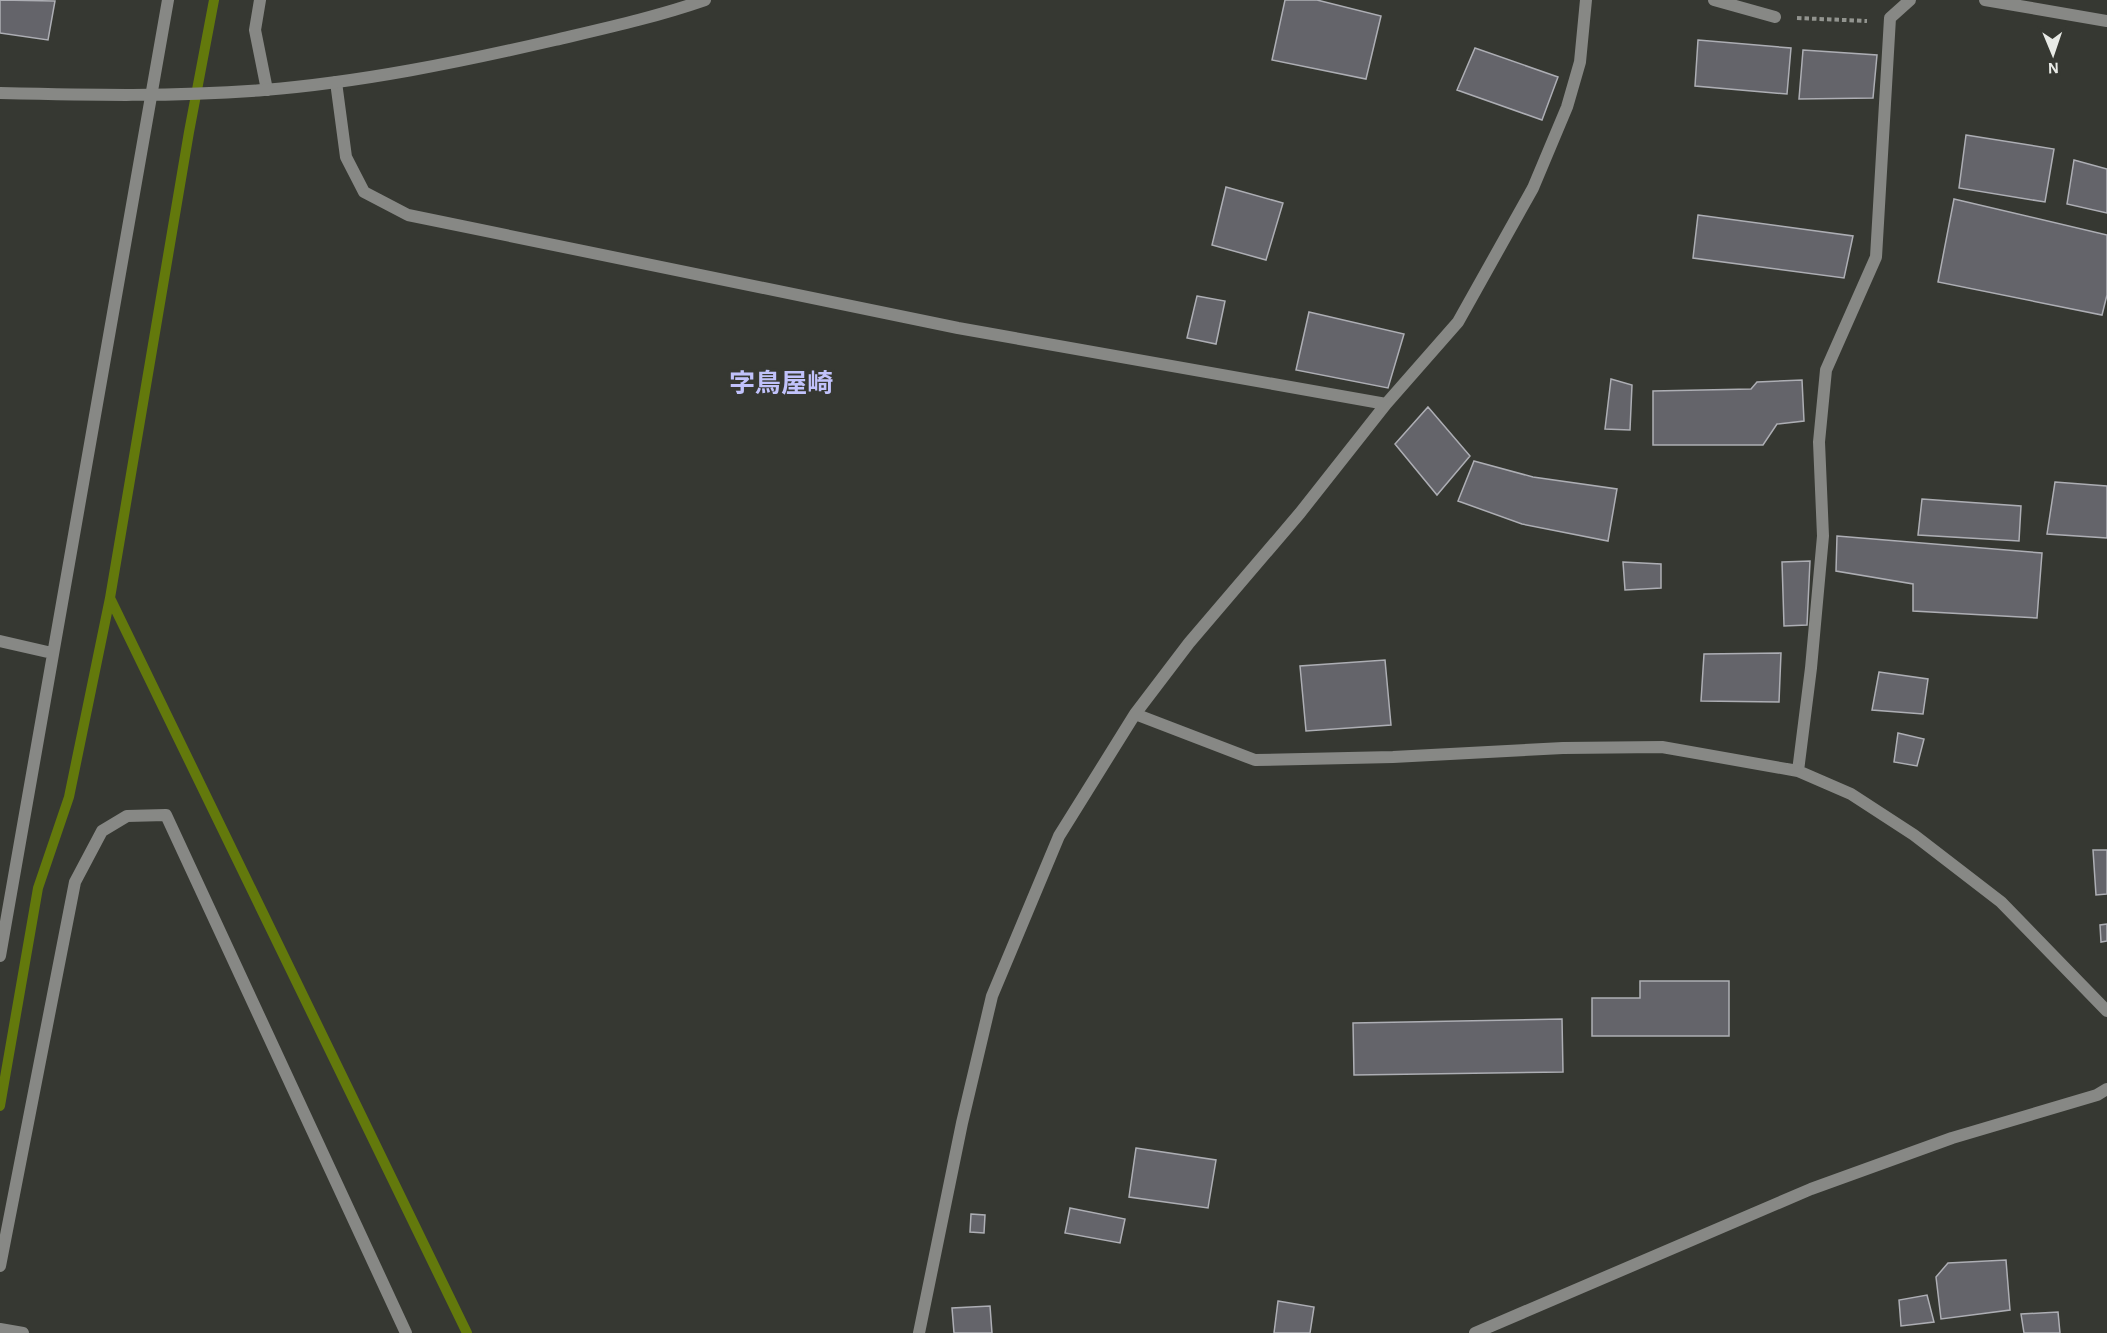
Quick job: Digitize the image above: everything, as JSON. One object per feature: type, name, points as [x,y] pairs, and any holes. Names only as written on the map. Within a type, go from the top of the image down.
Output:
[{"type":"street","points":[[0,956],[168,0]]},
{"type":"street","points":[[260,0],[255,30],[267,90]]},
{"type":"street","points":[[0,93],[152,95],[267,90],[336,81],[459,63],[667,14],[705,0]]},
{"type":"street","points":[[919,1333],[962,1123],[992,996],[1059,836],[1135,714],[1189,643],[1300,513],[1386,404],[1458,321],[1533,188],[1567,107],[1580,62],[1586,0]]},
{"type":"street","points":[[1714,0],[1775,17]]},
{"type":"street","points":[[1798,771],[1811,668],[1823,537],[1820,442],[1826,370],[1876,257],[1890,18],[1910,0]]},
{"type":"street","points":[[1985,0],[2107,21]]},
{"type":"street","points":[[336,81],[346,158],[364,192],[408,215],[958,328],[1386,404]]},
{"type":"street","points":[[0,641],[52,653]]},
{"type":"street","points":[[1135,714],[1255,760],[1404,756],[1563,748],[1662,747],[1798,771],[1851,794],[1914,835],[2001,902],[2107,1011]]},
{"type":"street","points":[[0,1266],[75,882],[102,831],[128,816],[166,815],[406,1333]]},
{"type":"street","points":[[1475,1333],[1811,1189],[1952,1138],[2097,1095],[2107,1089]]},
{"type":"street","points":[[0,1329],[22,1333]]},
{"type":"path","points":[[1775,17],[1890,22]]},
{"type":"building","points":[[0,0],[55,1],[48,40],[0,33]]},
{"type":"building","points":[[1285,0],[1317,0],[1381,16],[1366,79],[1272,60]]},
{"type":"building","points":[[1698,40],[1791,48],[1787,94],[1695,86]]},
{"type":"building","points":[[1475,48],[1558,77],[1542,120],[1457,90]]},
{"type":"building","points":[[1803,50],[1877,55],[1873,98],[1799,99]]},
{"type":"building","points":[[1966,135],[2054,149],[2045,202],[1959,188]]},
{"type":"building","points":[[2074,160],[2107,169],[2107,213],[2067,204]]},
{"type":"building","points":[[1226,187],[1283,203],[1266,260],[1212,245]]},
{"type":"building","points":[[1954,199],[2107,235],[2107,295],[2102,315],[1938,282]]},
{"type":"building","points":[[1698,215],[1853,236],[1844,278],[1693,258]]},
{"type":"building","points":[[1197,296],[1225,301],[1216,344],[1187,338]]},
{"type":"building","points":[[1309,312],[1404,334],[1388,388],[1296,370]]},
{"type":"building","points":[[1611,379],[1632,385],[1630,430],[1605,429]]},
{"type":"building","points":[[1802,380],[1804,421],[1777,424],[1763,445],[1653,445],[1653,391],[1751,389],[1757,382]]},
{"type":"building","points":[[1428,407],[1470,456],[1437,495],[1395,444]]},
{"type":"building","points":[[1474,461],[1533,477],[1617,489],[1608,541],[1522,524],[1458,501]]},
{"type":"building","points":[[2055,482],[2107,486],[2107,538],[2047,534]]},
{"type":"building","points":[[1922,499],[2021,506],[2019,541],[1918,535]]},
{"type":"building","points":[[1837,536],[2042,553],[2037,618],[1913,611],[1913,584],[1836,571]]},
{"type":"building","points":[[1810,561],[1807,625],[1784,626],[1782,562]]},
{"type":"building","points":[[1623,562],[1661,564],[1661,588],[1625,590]]},
{"type":"building","points":[[1781,653],[1779,702],[1701,701],[1704,654]]},
{"type":"building","points":[[1385,660],[1391,725],[1306,731],[1300,666]]},
{"type":"building","points":[[1879,672],[1928,679],[1923,714],[1872,710]]},
{"type":"building","points":[[1898,733],[1924,739],[1917,766],[1894,762]]},
{"type":"building","points":[[2093,850],[2107,850],[2107,894],[2096,895]]},
{"type":"building","points":[[2107,924],[2107,941],[2101,942],[2100,925]]},
{"type":"building","points":[[1640,981],[1729,981],[1729,1036],[1592,1036],[1592,998],[1640,998]]},
{"type":"building","points":[[1562,1019],[1563,1072],[1354,1075],[1353,1023]]},
{"type":"building","points":[[1136,1148],[1216,1160],[1208,1208],[1129,1197]]},
{"type":"building","points":[[1070,1208],[1125,1219],[1120,1243],[1065,1233]]},
{"type":"building","points":[[971,1214],[985,1215],[984,1233],[970,1232]]},
{"type":"building","points":[[2006,1260],[2010,1310],[1941,1319],[1936,1277],[1948,1263]]},
{"type":"building","points":[[1927,1295],[1934,1322],[1901,1326],[1899,1300]]},
{"type":"building","points":[[1278,1301],[1314,1307],[1310,1333],[1274,1333]]},
{"type":"building","points":[[990,1306],[992,1333],[954,1333],[952,1308]]},
{"type":"building","points":[[2058,1312],[2060,1333],[2024,1333],[2021,1314]]},
{"type":"waterway","points":[[214,0],[189,132],[110,598],[467,1333]]},
{"type":"waterway","points":[[0,1106],[38,888],[69,797],[110,598]]},
{"type":"district","name":"字鳥屋崎","points":[[781,384]]}]
